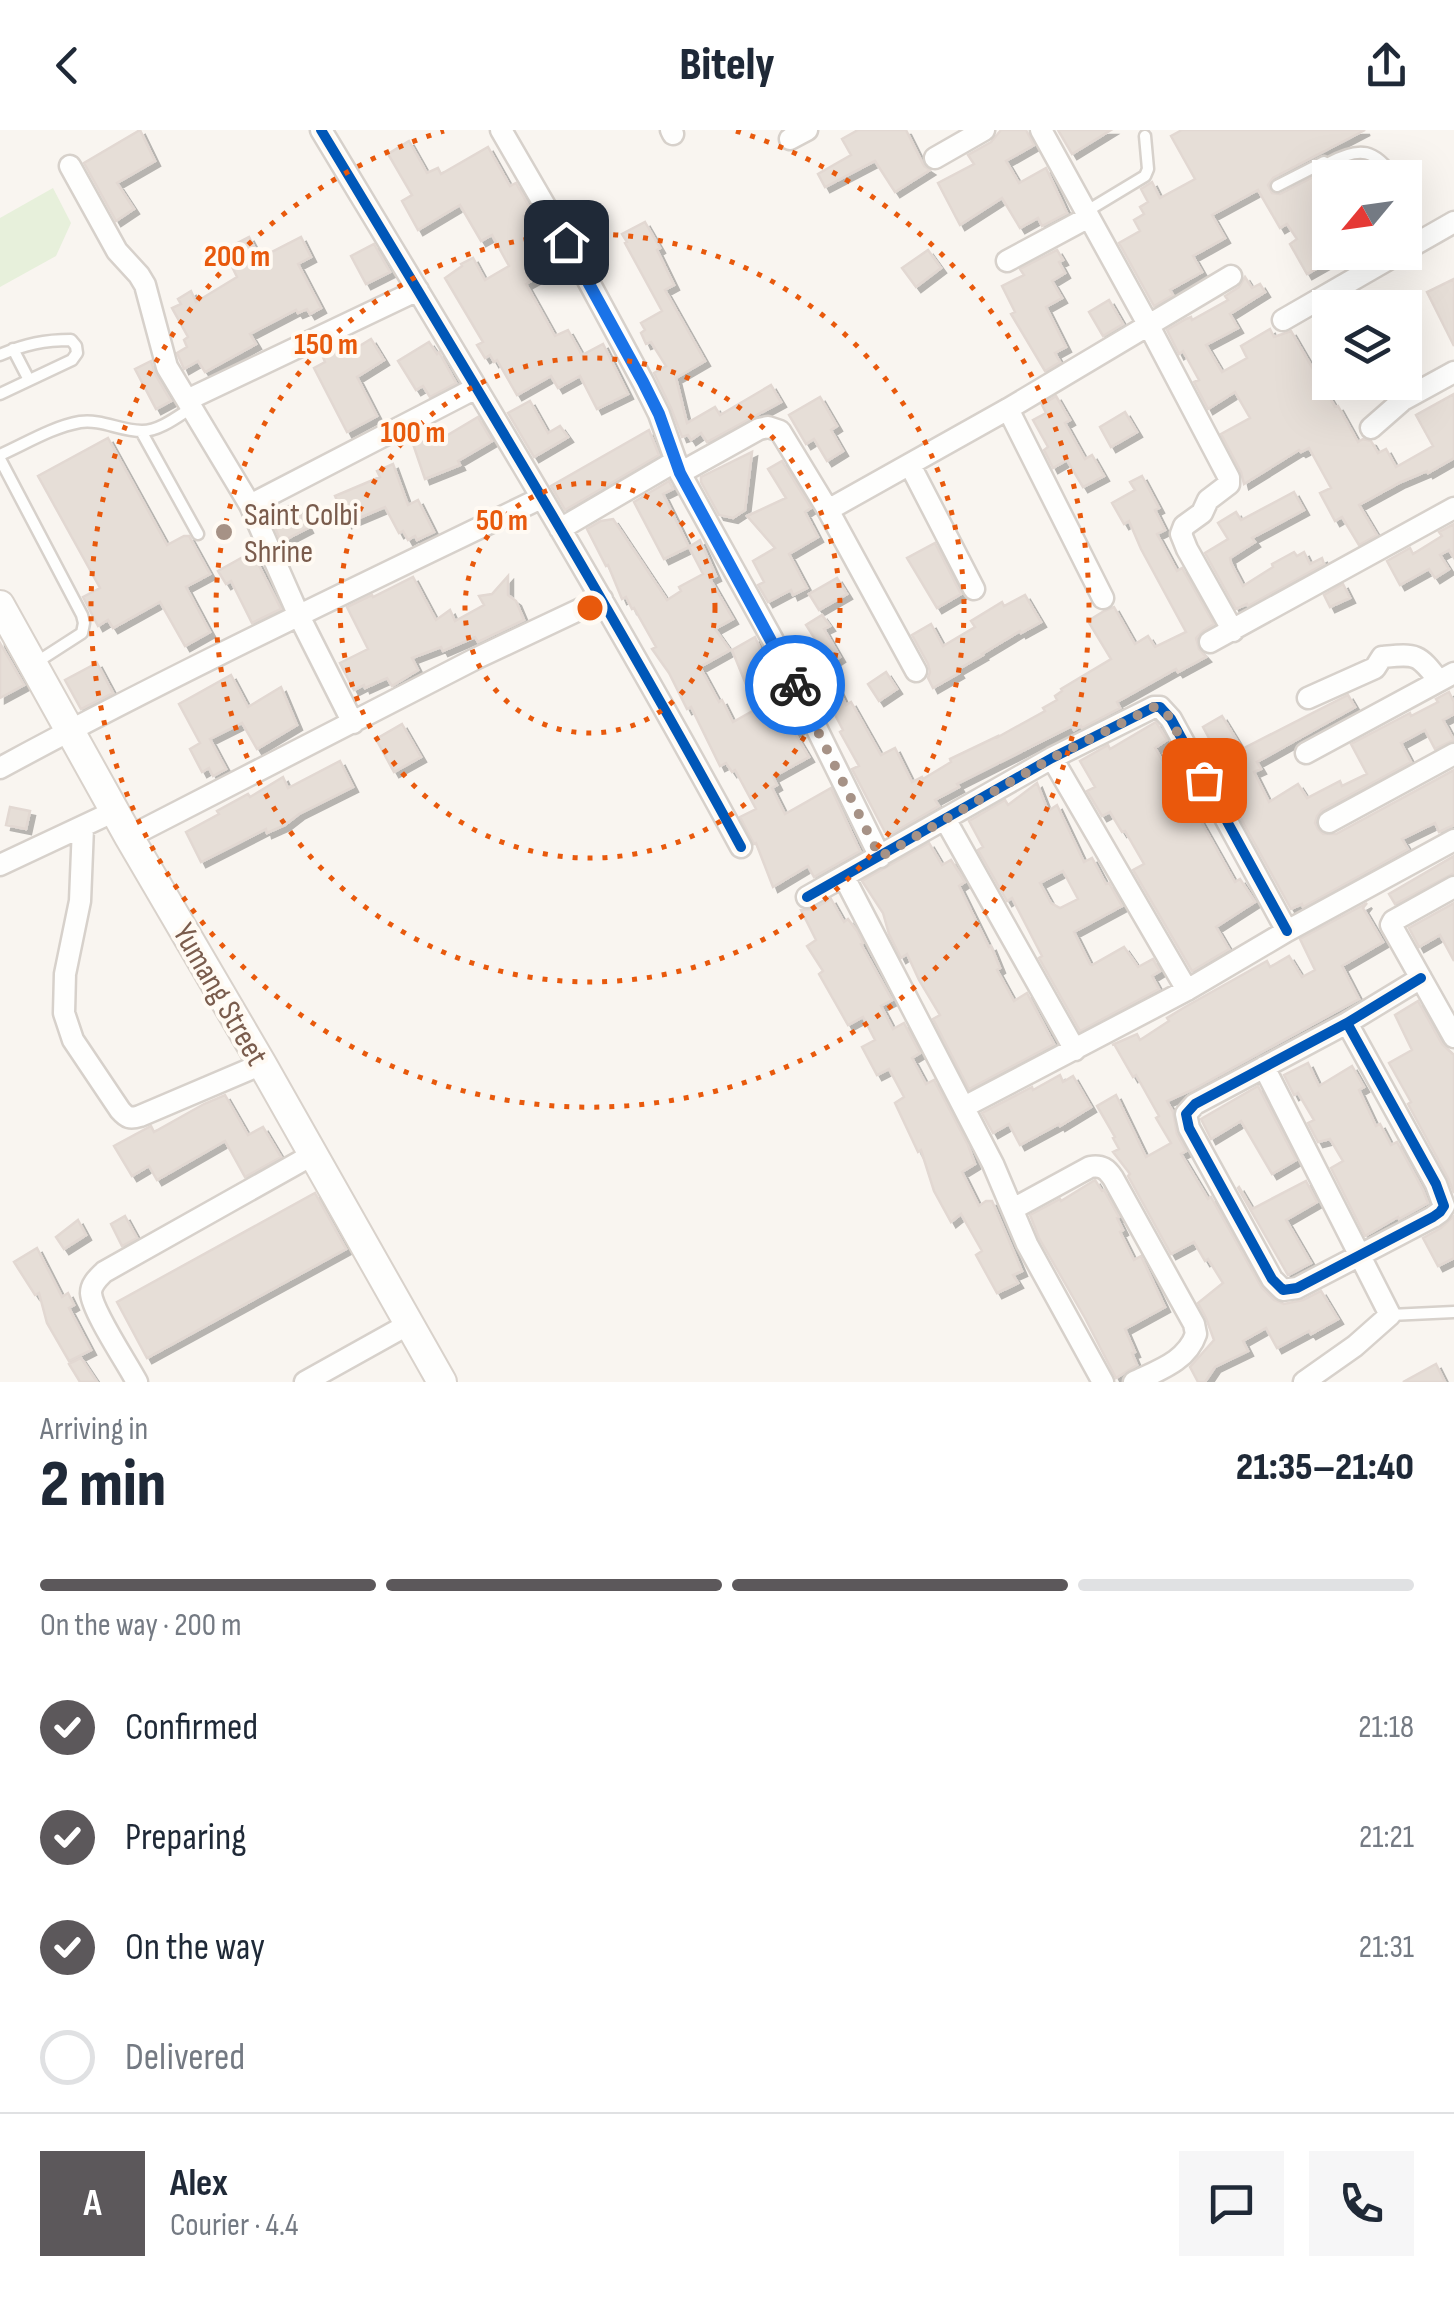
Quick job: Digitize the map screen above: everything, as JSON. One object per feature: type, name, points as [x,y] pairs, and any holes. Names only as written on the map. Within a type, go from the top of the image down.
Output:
[{"type":"main road","name":"Yumang Street","points":[[3,617],[442,1382]]},
{"type":"street","points":[[322,130],[602,599],[741,847]]},
{"type":"street","points":[[502,130],[643,382],[678,467],[774,644],[880,857]]},
{"type":"street","points":[[935,158],[984,130]]},
{"type":"street","points":[[1042,130],[1229,478],[1228,484],[1208,500],[1202,513],[1184,526],[1181,534],[1232,630]]},
{"type":"street","points":[[70,166],[117,251],[145,286],[162,354],[250,505],[299,616],[354,723]]},
{"type":"street","points":[[1007,261],[1087,215]]},
{"type":"street","points":[[1422,240],[1454,222]]},
{"type":"street","points":[[1283,320],[1360,270]]},
{"type":"street","points":[[828,510],[1008,409],[1230,276]]},
{"type":"street","points":[[189,404],[418,290]]},
{"type":"street","points":[[1371,428],[1403,400],[1454,372]]},
{"type":"street","points":[[250,505],[476,388]]},
{"type":"street","points":[[1008,409],[1103,598]]},
{"type":"street","points":[[560,529],[758,429],[774,428],[786,437],[916,671]]},
{"type":"street","points":[[910,465],[974,589]]},
{"type":"street","points":[[0,768],[542,498]]},
{"type":"street","points":[[1210,642],[1454,508]]},
{"type":"street","points":[[129,837],[477,658],[602,599]]},
{"type":"street","points":[[1306,752],[1446,677],[1414,656],[1382,656],[1375,668],[1308,698]]},
{"type":"street","points":[[808,897],[1052,758],[1154,707],[1170,719],[1287,931]]},
{"type":"street","points":[[1329,822],[1454,754]]},
{"type":"street","points":[[1052,758],[1187,990]]},
{"type":"street","points":[[0,865],[115,811]]},
{"type":"street","points":[[945,819],[1076,1050]]},
{"type":"street","points":[[83,827],[80,901],[65,974],[64,1012],[72,1040],[120,1110],[131,1118],[140,1116],[262,1064]]},
{"type":"street","points":[[964,1107],[1187,990],[1454,840]]},
{"type":"street","points":[[844,877],[964,1107],[1042,1273],[1103,1382]]},
{"type":"street","points":[[1454,887],[1391,924],[1454,1037]]},
{"type":"street","points":[[1346,1023],[1444,1201],[1433,1218],[1297,1288],[1284,1290],[1276,1285],[1190,1128],[1188,1108],[1421,978]]},
{"type":"street","points":[[1264,1067],[1390,1315],[1304,1382]]},
{"type":"street","points":[[137,1382],[97,1310],[91,1295],[95,1281],[104,1272],[312,1155]]},
{"type":"street","points":[[1013,1209],[1090,1166],[1107,1170],[1113,1178],[1196,1334],[1186,1353],[1134,1382]]},
{"type":"street","points":[[306,1382],[409,1324]]},
{"type":"lane","points":[[1087,215],[1145,176],[1145,136]]},
{"type":"lane","points":[[1336,160],[1355,152],[1383,160]]},
{"type":"lane","points":[[1277,186],[1312,166]]},
{"type":"lane","points":[[0,354],[46,340],[71,340],[78,352],[72,360],[0,394]]},
{"type":"lane","points":[[13,349],[30,380]]},
{"type":"lane","points":[[33,664],[82,633],[84,623],[0,457],[61,427],[82,422],[104,422],[141,431],[160,426],[189,404]]},
{"type":"lane","points":[[141,431],[198,534]]},
{"type":"lane","points":[[1390,1315],[1454,1312]]},
{"type":"green space","points":[[53,188],[71,223],[56,256],[0,287],[0,218]]},
{"type":"building","points":[[140,130],[155,161],[117,183],[134,209],[116,221],[84,163]]},
{"type":"building","points":[[858,130],[906,130],[924,166],[930,170],[895,192],[875,161],[825,187],[818,174],[851,155],[842,139]]},
{"type":"building","points":[[1001,130],[1026,130],[1034,145],[1006,161],[1019,183],[1046,168],[1067,213],[1042,226],[1038,218],[1020,228],[1002,198],[960,225],[938,183],[974,164],[968,155],[991,142]]},
{"type":"building","points":[[1058,130],[1111,130],[1072,154]]},
{"type":"building","points":[[1182,130],[1365,130],[1273,178],[1268,185],[1272,193],[1280,194],[1312,178],[1314,270],[1307,274],[1290,244],[1297,239],[1287,224],[1280,228],[1258,190],[1212,215],[1225,238],[1193,256],[1202,272],[1170,290],[1173,295],[1154,306],[1119,243],[1140,231],[1134,220],[1144,214],[1140,207],[1148,202],[1141,189],[1152,182],[1160,198],[1195,179],[1171,136]]},
{"type":"building","points":[[409,141],[427,173],[438,168],[441,174],[488,147],[510,186],[516,183],[532,212],[524,216],[553,269],[526,284],[555,336],[568,330],[582,355],[603,344],[628,394],[597,409],[580,376],[558,388],[551,376],[517,395],[497,360],[494,362],[490,355],[485,358],[477,345],[483,342],[445,278],[473,258],[485,280],[509,266],[492,235],[481,241],[460,205],[418,230],[402,201],[412,195],[388,154]]},
{"type":"building","points":[[645,222],[674,285],[665,290],[705,361],[676,378],[687,423],[715,407],[720,415],[771,385],[781,402],[707,442],[701,433],[691,440],[688,435],[682,437],[654,373],[666,366],[641,333],[645,330],[641,323],[662,311],[622,234]]},
{"type":"building","points":[[249,237],[260,258],[301,237],[311,257],[298,264],[321,308],[310,314],[307,309],[298,313],[296,310],[250,334],[256,344],[205,372],[198,361],[184,369],[177,353],[187,347],[184,340],[188,337],[172,308],[181,304],[178,299],[191,291],[196,302],[237,277],[224,250]]},
{"type":"building","points":[[374,244],[390,272],[366,284],[351,256]]},
{"type":"building","points":[[928,250],[941,268],[916,287],[902,268]]},
{"type":"building","points":[[1057,250],[1065,273],[1052,281],[1062,298],[1046,307],[1066,347],[1055,353],[1060,362],[1045,371],[1011,314],[1015,312],[1002,286],[1024,275],[1020,269]]},
{"type":"building","points":[[1245,277],[1252,288],[1260,284],[1265,292],[1230,314],[1238,328],[1206,345],[1222,372],[1247,358],[1241,346],[1270,329],[1274,337],[1291,331],[1312,367],[1312,400],[1331,400],[1358,442],[1371,441],[1378,453],[1386,449],[1396,467],[1433,446],[1416,415],[1454,394],[1454,458],[1359,505],[1377,535],[1359,545],[1342,517],[1335,521],[1320,493],[1331,488],[1309,448],[1299,450],[1244,484],[1221,434],[1250,418],[1235,392],[1208,409],[1194,382],[1199,380],[1167,330],[1228,300],[1225,296],[1239,287]]},
{"type":"building","points":[[1454,279],[1454,346],[1427,292]]},
{"type":"building","points":[[1109,300],[1123,324],[1103,336],[1089,312]]},
{"type":"building","points":[[371,339],[384,360],[357,377],[377,416],[347,432],[314,368],[325,362],[323,357],[345,346],[348,353]]},
{"type":"building","points":[[429,342],[456,383],[430,397],[423,386],[416,390],[398,361]]},
{"type":"building","points":[[151,361],[171,401],[156,409],[135,369]]},
{"type":"building","points":[[1056,396],[1070,420],[1065,423],[1085,459],[1092,455],[1104,476],[1083,487],[1067,460],[1053,468],[1044,450],[1048,447],[1033,420],[1046,413],[1042,405]]},
{"type":"building","points":[[820,397],[837,426],[831,430],[843,451],[827,461],[814,439],[806,444],[789,415]]},
{"type":"building","points":[[530,401],[548,433],[560,426],[568,437],[534,457],[508,413]]},
{"type":"building","points":[[1125,412],[1137,432],[1111,447],[1100,427]]},
{"type":"building","points":[[478,417],[492,441],[458,461],[460,465],[425,479],[413,444],[444,433],[446,436]]},
{"type":"building","points":[[649,430],[659,455],[565,510],[551,486]]},
{"type":"building","points":[[108,438],[167,545],[189,536],[210,574],[186,587],[210,632],[185,646],[160,602],[113,628],[108,620],[98,626],[83,597],[100,588],[38,476]]},
{"type":"building","points":[[752,452],[745,510],[733,518],[719,515],[701,477]]},
{"type":"building","points":[[782,461],[811,508],[805,512],[818,537],[789,554],[807,588],[793,595],[791,590],[768,602],[758,585],[764,582],[753,561],[775,548],[747,516],[786,498],[768,469]]},
{"type":"building","points":[[393,464],[408,505],[418,500],[434,532],[417,540],[415,536],[408,540],[403,531],[399,533],[385,507],[347,523],[335,496],[380,477],[377,471]]},
{"type":"building","points":[[1142,476],[1159,508],[1155,510],[1165,530],[1157,534],[1214,624],[1196,638],[1206,657],[1117,702],[1120,708],[1082,728],[1074,730],[1072,726],[957,784],[959,787],[935,800],[939,806],[891,834],[885,832],[852,769],[859,766],[840,732],[843,730],[802,651],[817,642],[806,625],[822,615],[830,626],[824,629],[840,657],[831,663],[822,649],[832,668],[829,670],[846,705],[851,702],[881,755],[895,748],[912,782],[923,779],[951,762],[950,759],[1045,711],[1043,708],[1057,700],[1055,696],[1061,689],[1111,659],[1088,621],[1104,611],[1114,607],[1135,644],[1148,636],[1155,647],[1186,632],[1129,521],[1124,524],[1112,503],[1135,490],[1130,482]]},
{"type":"building","points":[[669,481],[673,489],[663,494],[689,547],[664,559],[634,502]]},
{"type":"building","points":[[1294,492],[1304,510],[1252,538],[1255,542],[1230,558],[1231,563],[1243,586],[1294,552],[1297,556],[1304,552],[1310,564],[1322,558],[1324,564],[1236,609],[1205,553],[1228,539],[1218,523],[1236,512],[1241,520]]},
{"type":"building","points":[[295,503],[308,528],[281,542],[270,516]]},
{"type":"building","points":[[613,519],[667,600],[681,591],[679,587],[703,574],[689,547],[700,540],[716,576],[710,579],[733,619],[715,629],[730,650],[700,667],[733,722],[756,709],[732,650],[755,637],[780,695],[783,693],[801,728],[794,732],[809,757],[773,777],[777,785],[772,788],[785,814],[831,788],[860,851],[814,877],[808,866],[773,887],[756,843],[740,817],[756,809],[735,770],[732,772],[726,763],[720,766],[691,707],[687,709],[652,649],[656,647],[634,608],[626,597],[622,599],[587,529]]},
{"type":"building","points":[[1454,524],[1454,558],[1449,550],[1440,555],[1449,569],[1435,578],[1429,569],[1400,585],[1387,561],[1410,548],[1413,554]]},
{"type":"building","points":[[935,543],[961,594],[937,608],[907,558]]},
{"type":"building","points":[[252,552],[281,609],[252,623],[231,581],[226,584],[218,571]]},
{"type":"building","points":[[508,576],[508,595],[516,601],[524,620],[478,642],[475,637],[443,651],[441,647],[412,658],[418,670],[392,686],[387,678],[354,690],[340,663],[368,649],[347,607],[413,577],[436,620],[450,610],[455,621],[484,605],[479,596],[492,594]]},
{"type":"building","points":[[837,578],[847,594],[819,610],[809,594]]},
{"type":"building","points":[[1343,584],[1350,598],[1330,607],[1324,595]]},
{"type":"building","points":[[1025,595],[1041,622],[982,654],[933,688],[928,664],[912,635],[931,624],[943,646],[975,627],[971,621],[1002,602],[1004,606]]},
{"type":"building","points":[[0,643],[24,685],[0,698]]},
{"type":"building","points":[[97,663],[113,693],[81,709],[65,680]]},
{"type":"building","points":[[886,672],[897,689],[879,701],[868,684]]},
{"type":"building","points":[[231,675],[248,707],[281,687],[297,725],[257,749],[242,723],[210,739],[226,769],[213,776],[209,768],[202,772],[190,749],[200,743],[179,704]]},
{"type":"building","points":[[1449,692],[1454,714],[1443,720],[1454,740],[1435,749],[1425,730],[1401,743],[1411,762],[1322,810],[1315,823],[1323,834],[1336,834],[1454,770],[1454,825],[1439,832],[1435,823],[1402,839],[1408,849],[1303,907],[1302,904],[1291,909],[1235,808],[1244,803],[1203,727],[1222,716],[1242,749],[1348,695],[1355,707],[1257,762],[1261,769],[1254,772],[1269,802],[1298,784],[1307,798],[1340,781],[1342,786],[1367,774],[1351,744],[1438,702],[1436,699]]},
{"type":"building","points":[[1156,722],[1167,740],[1155,748],[1235,882],[1240,879],[1255,902],[1216,927],[1229,949],[1192,971],[1133,870],[1144,864],[1110,812],[1102,816],[1087,791],[1095,787],[1080,761],[1108,745],[1110,749]]},
{"type":"building","points":[[402,724],[421,757],[394,772],[376,739]]},
{"type":"building","points":[[340,761],[353,787],[285,825],[267,833],[266,829],[201,862],[186,832],[283,777],[288,788]]},
{"type":"building","points":[[1037,783],[1048,811],[1057,805],[1084,862],[1092,858],[1122,906],[1074,932],[1090,964],[1124,947],[1138,967],[1153,959],[1160,971],[1152,976],[1159,989],[1080,1031],[1039,958],[1042,956],[1012,898],[1007,901],[978,850],[983,847],[969,821],[1005,800],[1008,805]],"holes":[[[1063,871],[1078,899],[1060,908],[1051,903],[1040,883]]]},
{"type":"building","points":[[10,807],[30,811],[26,829],[6,825]]},
{"type":"building","points":[[929,843],[942,865],[951,860],[965,882],[959,886],[1014,1001],[1027,993],[1054,1044],[969,1089],[933,1019],[940,1015],[907,954],[901,958],[883,913],[862,881]]},
{"type":"building","points":[[1454,856],[1454,873],[1395,904],[1389,894]]},
{"type":"building","points":[[831,899],[844,922],[848,919],[857,931],[892,1000],[881,1006],[893,1029],[904,1023],[920,1053],[912,1058],[926,1084],[934,1080],[968,1145],[975,1164],[962,1172],[979,1206],[992,1201],[1022,1271],[1013,1275],[1018,1283],[997,1293],[976,1255],[982,1251],[961,1214],[951,1222],[934,1191],[921,1150],[918,1152],[895,1103],[904,1097],[889,1069],[877,1075],[862,1047],[875,1040],[863,1017],[848,1025],[807,946],[816,940],[801,910],[813,909]]},
{"type":"building","points":[[1367,903],[1363,908],[1383,942],[1342,966],[1359,999],[1167,1101],[1186,1151],[1181,1154],[1208,1199],[1211,1197],[1262,1288],[1284,1304],[1321,1291],[1338,1319],[1277,1348],[1266,1328],[1243,1341],[1248,1351],[1215,1367],[1205,1382],[1198,1382],[1190,1367],[1214,1340],[1198,1303],[1223,1283],[1194,1242],[1171,1254],[1130,1174],[1113,1152],[1119,1149],[1115,1137],[1097,1106],[1116,1095],[1146,1157],[1171,1143],[1136,1075],[1133,1077],[1114,1044],[1137,1034],[1140,1040],[1169,1021],[1167,1018],[1267,961],[1270,967],[1289,956],[1302,977],[1315,970],[1300,939]]},
{"type":"building","points":[[1454,903],[1454,961],[1440,935],[1419,947],[1409,928]]},
{"type":"building","points":[[1418,1001],[1442,1044],[1454,1055],[1454,1193],[1389,1063],[1412,1050],[1395,1015]]},
{"type":"building","points":[[1308,1063],[1319,1086],[1352,1066],[1364,1087],[1359,1090],[1376,1126],[1380,1124],[1391,1145],[1397,1142],[1428,1203],[1365,1236],[1331,1168],[1343,1161],[1330,1139],[1318,1142],[1308,1123],[1314,1120],[1284,1075]]},
{"type":"building","points":[[1060,1075],[1063,1082],[1073,1076],[1091,1107],[1020,1145],[1009,1124],[993,1133],[982,1113]]},
{"type":"building","points":[[1258,1086],[1296,1160],[1272,1174],[1241,1121],[1211,1139],[1201,1119]]},
{"type":"building","points":[[225,1095],[248,1135],[263,1127],[281,1157],[245,1177],[225,1141],[157,1180],[149,1166],[132,1176],[114,1146],[151,1126],[154,1132]]},
{"type":"building","points":[[1095,1180],[1119,1217],[1123,1230],[1120,1232],[1134,1260],[1141,1256],[1165,1307],[1125,1329],[1137,1365],[1116,1378],[1030,1215]]},
{"type":"building","points":[[1306,1181],[1317,1202],[1286,1220],[1311,1263],[1288,1275],[1238,1188],[1252,1209]]},
{"type":"building","points":[[315,1193],[346,1249],[147,1358],[117,1302]]},
{"type":"building","points":[[125,1216],[137,1238],[122,1246],[111,1224]]},
{"type":"building","points":[[1454,1216],[1454,1258],[1438,1266],[1423,1238]]},
{"type":"building","points":[[78,1220],[86,1235],[64,1249],[56,1237]]},
{"type":"building","points":[[37,1248],[62,1297],[68,1293],[74,1305],[69,1308],[91,1350],[69,1361],[47,1323],[39,1293],[35,1295],[14,1262]]},
{"type":"building","points":[[81,1358],[97,1382],[80,1382],[69,1364]]},
{"type":"building","points":[[1436,1364],[1445,1382],[1403,1382]]},
{"type":"cycle path","points":[[321,130],[588,576],[741,847]]},
{"type":"cycle path","points":[[807,897],[1052,758],[1160,707],[1171,719],[1287,931]]},
{"type":"cycle path","points":[[1347,1023],[1436,1184],[1444,1206],[1433,1217],[1297,1288],[1283,1290],[1272,1279],[1189,1128],[1186,1114],[1195,1104],[1347,1023],[1421,978]]},
{"type":"way so far","points":[[795,685],[880,857],[1052,758],[1154,707],[1166,712],[1204,780]]},
{"type":"place","name":"Saint Colbi Shrine","points":[[224,532]]},
{"type":"route","points":[[566,242],[659,414],[680,473],[795,685]]}]
